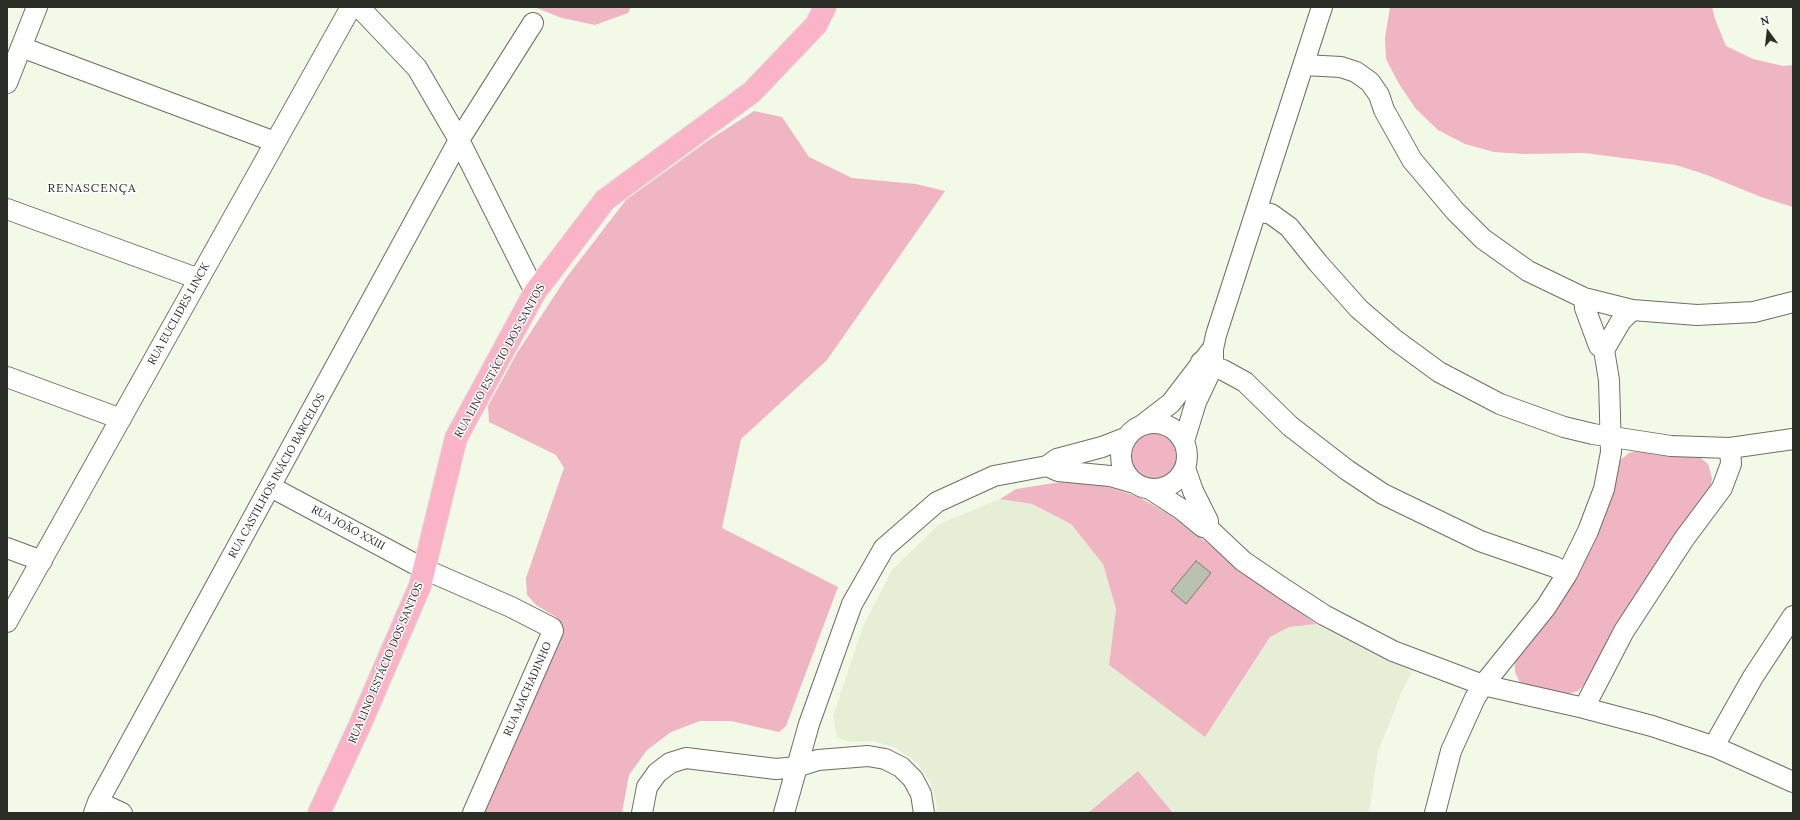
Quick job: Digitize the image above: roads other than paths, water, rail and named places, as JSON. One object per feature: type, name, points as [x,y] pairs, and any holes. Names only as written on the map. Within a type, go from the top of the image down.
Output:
[{"type":"main road","name":"RUA LINO ESTÁCIO DOS SANTOS","points":[[319,813],[360,727],[420,586],[456,438],[535,292],[605,200],[752,92],[816,25],[825,7]]},
{"type":"street","points":[[7,83],[37,7]]},
{"type":"street","name":"RUA EUCLIDES LINCK","points":[[7,622],[351,7]]},
{"type":"street","points":[[359,7],[417,68],[459,140],[535,292]]},
{"type":"street","points":[[1184,441],[1322,7]]},
{"type":"street","name":"RUA CASTILHOS INÁCIO BARCELOS","points":[[96,807],[459,140],[533,23]]},
{"type":"street","points":[[21,47],[275,142]]},
{"type":"street","points":[[1304,65],[1341,67],[1356,72],[1370,82],[1379,95],[1384,110],[1412,160],[1455,211],[1483,239],[1528,271],[1584,298],[1632,310],[1697,315],[1754,312],[1793,302]]},
{"type":"street","points":[[7,209],[199,279]]},
{"type":"street","points":[[1256,211],[1271,214],[1289,227],[1318,263],[1359,309],[1394,339],[1439,372],[1500,404],[1564,427],[1611,437],[1671,446],[1730,448],[1793,439]]},
{"type":"street","points":[[1584,298],[1585,308],[1599,346],[1604,350]]},
{"type":"street","points":[[1435,813],[1451,751],[1475,698],[1483,685],[1546,607],[1567,574],[1588,531],[1604,489],[1610,452],[1611,437],[1609,380],[1604,350],[1621,321],[1632,310]]},
{"type":"street","points":[[1209,359],[1171,403],[1145,423],[1136,427],[1125,438],[1121,446],[1121,462],[1128,477],[1181,509],[1203,528],[1208,528],[1243,561],[1324,615],[1393,651],[1483,685],[1584,708],[1652,726],[1715,748],[1793,782]]},
{"type":"street","points":[[1209,359],[1244,382],[1290,426],[1347,470],[1383,494],[1480,541],[1555,567],[1567,574]]},
{"type":"street","points":[[7,377],[121,419]]},
{"type":"street","points":[[1046,466],[1058,471],[1110,476],[1142,486],[1158,489],[1171,484],[1181,475],[1185,468],[1187,454],[1184,441],[1179,434],[1164,424],[1154,422],[1145,423]]},
{"type":"street","points":[[784,813],[809,724],[852,604],[884,548],[937,502],[994,476],[1046,466],[1057,459],[1102,447],[1125,438]]},
{"type":"street","points":[[1584,708],[1624,631],[1684,539],[1722,488],[1731,464],[1730,448]]},
{"type":"street","points":[[1185,468],[1193,490],[1208,521],[1208,528]]},
{"type":"street","name":"RUA JOÃO XXIII","points":[[271,486],[424,569]]},
{"type":"street","points":[[7,548],[42,561]]},
{"type":"street","name":"RUA MACHADINHO","points":[[424,569],[511,607],[552,628],[553,630],[473,813]]},
{"type":"street","points":[[1715,748],[1719,737],[1753,677],[1793,616]]},
{"type":"street","points":[[642,813],[647,786],[657,773],[670,763],[686,758],[776,769],[796,766],[818,760],[868,756],[885,759],[901,767],[913,779],[921,794],[924,813]]},
{"type":"street","points":[[96,807],[122,813]]},
{"type":"district","name":"RENASCENÇA","points":[[92,189]]}]
